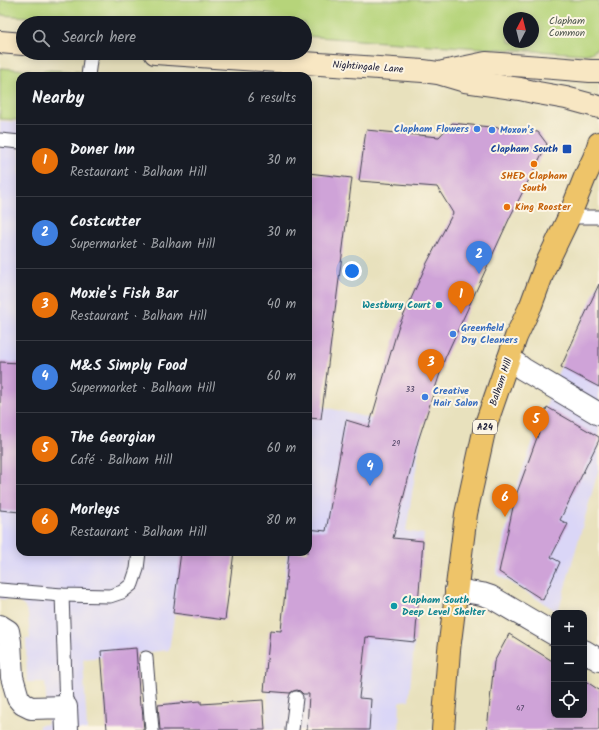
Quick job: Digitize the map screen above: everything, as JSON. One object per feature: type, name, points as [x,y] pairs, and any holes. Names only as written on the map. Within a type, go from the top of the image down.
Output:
[{"type":"highway","name":"Balham Hill","points":[[443,730],[449,650],[466,514],[486,427],[516,337],[531,305],[545,267],[569,217],[599,143]]},
{"type":"main road","points":[[0,42],[16,43]]},
{"type":"main road","name":"Nightingale Lane","points":[[259,60],[438,73],[465,81],[520,89],[566,98],[599,107]]},
{"type":"main road","name":"Nightingale Lane","points":[[438,73],[486,63],[599,71]]},
{"type":"street","points":[[509,358],[523,369],[599,414]]},
{"type":"street","points":[[456,590],[491,597],[551,632]]},
{"type":"street","points":[[0,626],[8,631],[12,677],[18,698],[23,704],[31,708],[66,707],[67,730]]},
{"type":"street","points":[[587,653],[599,660]]},
{"type":"lane","points":[[89,72],[90,60]]},
{"type":"lane","points":[[0,140],[16,142]]},
{"type":"lane","points":[[569,217],[599,217]]},
{"type":"lane","points":[[0,590],[62,595],[110,596],[122,592],[132,584],[137,569],[139,556]]},
{"type":"lane","points":[[62,595],[66,707]]},
{"type":"lane","points":[[146,658],[152,730]]},
{"type":"lane","points":[[292,730],[296,698]]},
{"type":"shaded area","points":[[0,121],[16,122],[16,556],[183,556],[169,650],[83,659],[87,730],[39,730],[39,725],[48,724],[45,682],[27,682],[26,639],[30,639],[28,614],[25,607],[19,602],[0,599]]},
{"type":"shaded area","points":[[599,282],[599,468],[559,610],[555,610],[496,574],[515,491],[557,375]]},
{"type":"shaded area","points":[[312,404],[422,431],[406,531],[424,534],[409,700],[400,701],[399,730],[266,730],[268,691],[264,691],[270,630],[281,630],[287,556],[312,556]]},
{"type":"green space","name":"Clapham Common","points":[[0,0],[599,0],[599,47],[591,53],[586,54],[312,37],[312,16],[0,15]]},
{"type":"green space","points":[[0,68],[31,70],[31,72],[16,72],[16,120],[0,119]]},
{"type":"green space","points":[[44,70],[80,72],[43,72]]},
{"type":"building","points":[[452,123],[538,132],[547,144],[511,215],[445,358],[418,441],[393,538],[423,541],[415,642],[366,637],[359,698],[371,699],[369,730],[307,730],[309,694],[303,694],[297,690],[290,693],[264,691],[270,630],[281,631],[289,556],[312,556],[312,529],[326,531],[346,420],[369,427],[398,328],[427,263],[453,213],[437,187],[359,181],[366,130],[439,137]]},
{"type":"building","points":[[312,173],[352,178],[321,419],[312,418]]},
{"type":"building","points":[[599,284],[599,387],[561,367]]},
{"type":"building","points":[[0,362],[16,363],[16,512],[0,510]]},
{"type":"building","points":[[547,407],[599,437],[599,440],[560,520],[568,524],[551,557],[560,562],[543,600],[499,572],[515,498]]},
{"type":"building","points":[[180,556],[233,556],[225,620],[173,613]]},
{"type":"building","points":[[509,634],[551,660],[551,718],[587,718],[587,682],[599,690],[599,730],[487,730],[494,662]]},
{"type":"building","points":[[136,648],[140,706],[142,706],[144,730],[107,730],[101,651]]},
{"type":"building","points":[[263,700],[265,730],[160,730],[158,705],[201,701],[201,704]]},
{"type":"place","name":"Clapham Flowers","points":[[477,129]]},
{"type":"place","name":"Moxon's","points":[[492,130]]},
{"type":"place","name":"Clapham South","points":[[567,149]]},
{"type":"place","name":"SHED Clapham South","points":[[534,164]]},
{"type":"place","name":"King Rooster","points":[[507,207]]},
{"type":"place","name":"Costcutter","points":[[479,274]]},
{"type":"place","name":"Westbury Court","points":[[439,305]]},
{"type":"place","name":"Doner Inn","points":[[461,314]]},
{"type":"place","name":"Greenfield Dry Cleaners","points":[[453,334]]},
{"type":"place","name":"Moxie's Fish Bar","points":[[431,382]]},
{"type":"place","name":"Creative Hair Salon","points":[[425,397]]},
{"type":"place","name":"The Georgian","points":[[536,439]]},
{"type":"place","name":"M&S Simply Food","points":[[370,486]]},
{"type":"place","name":"Morleys","points":[[505,517]]},
{"type":"place","name":"Clapham South Deep Level Shelter","points":[[394,606]]}]
